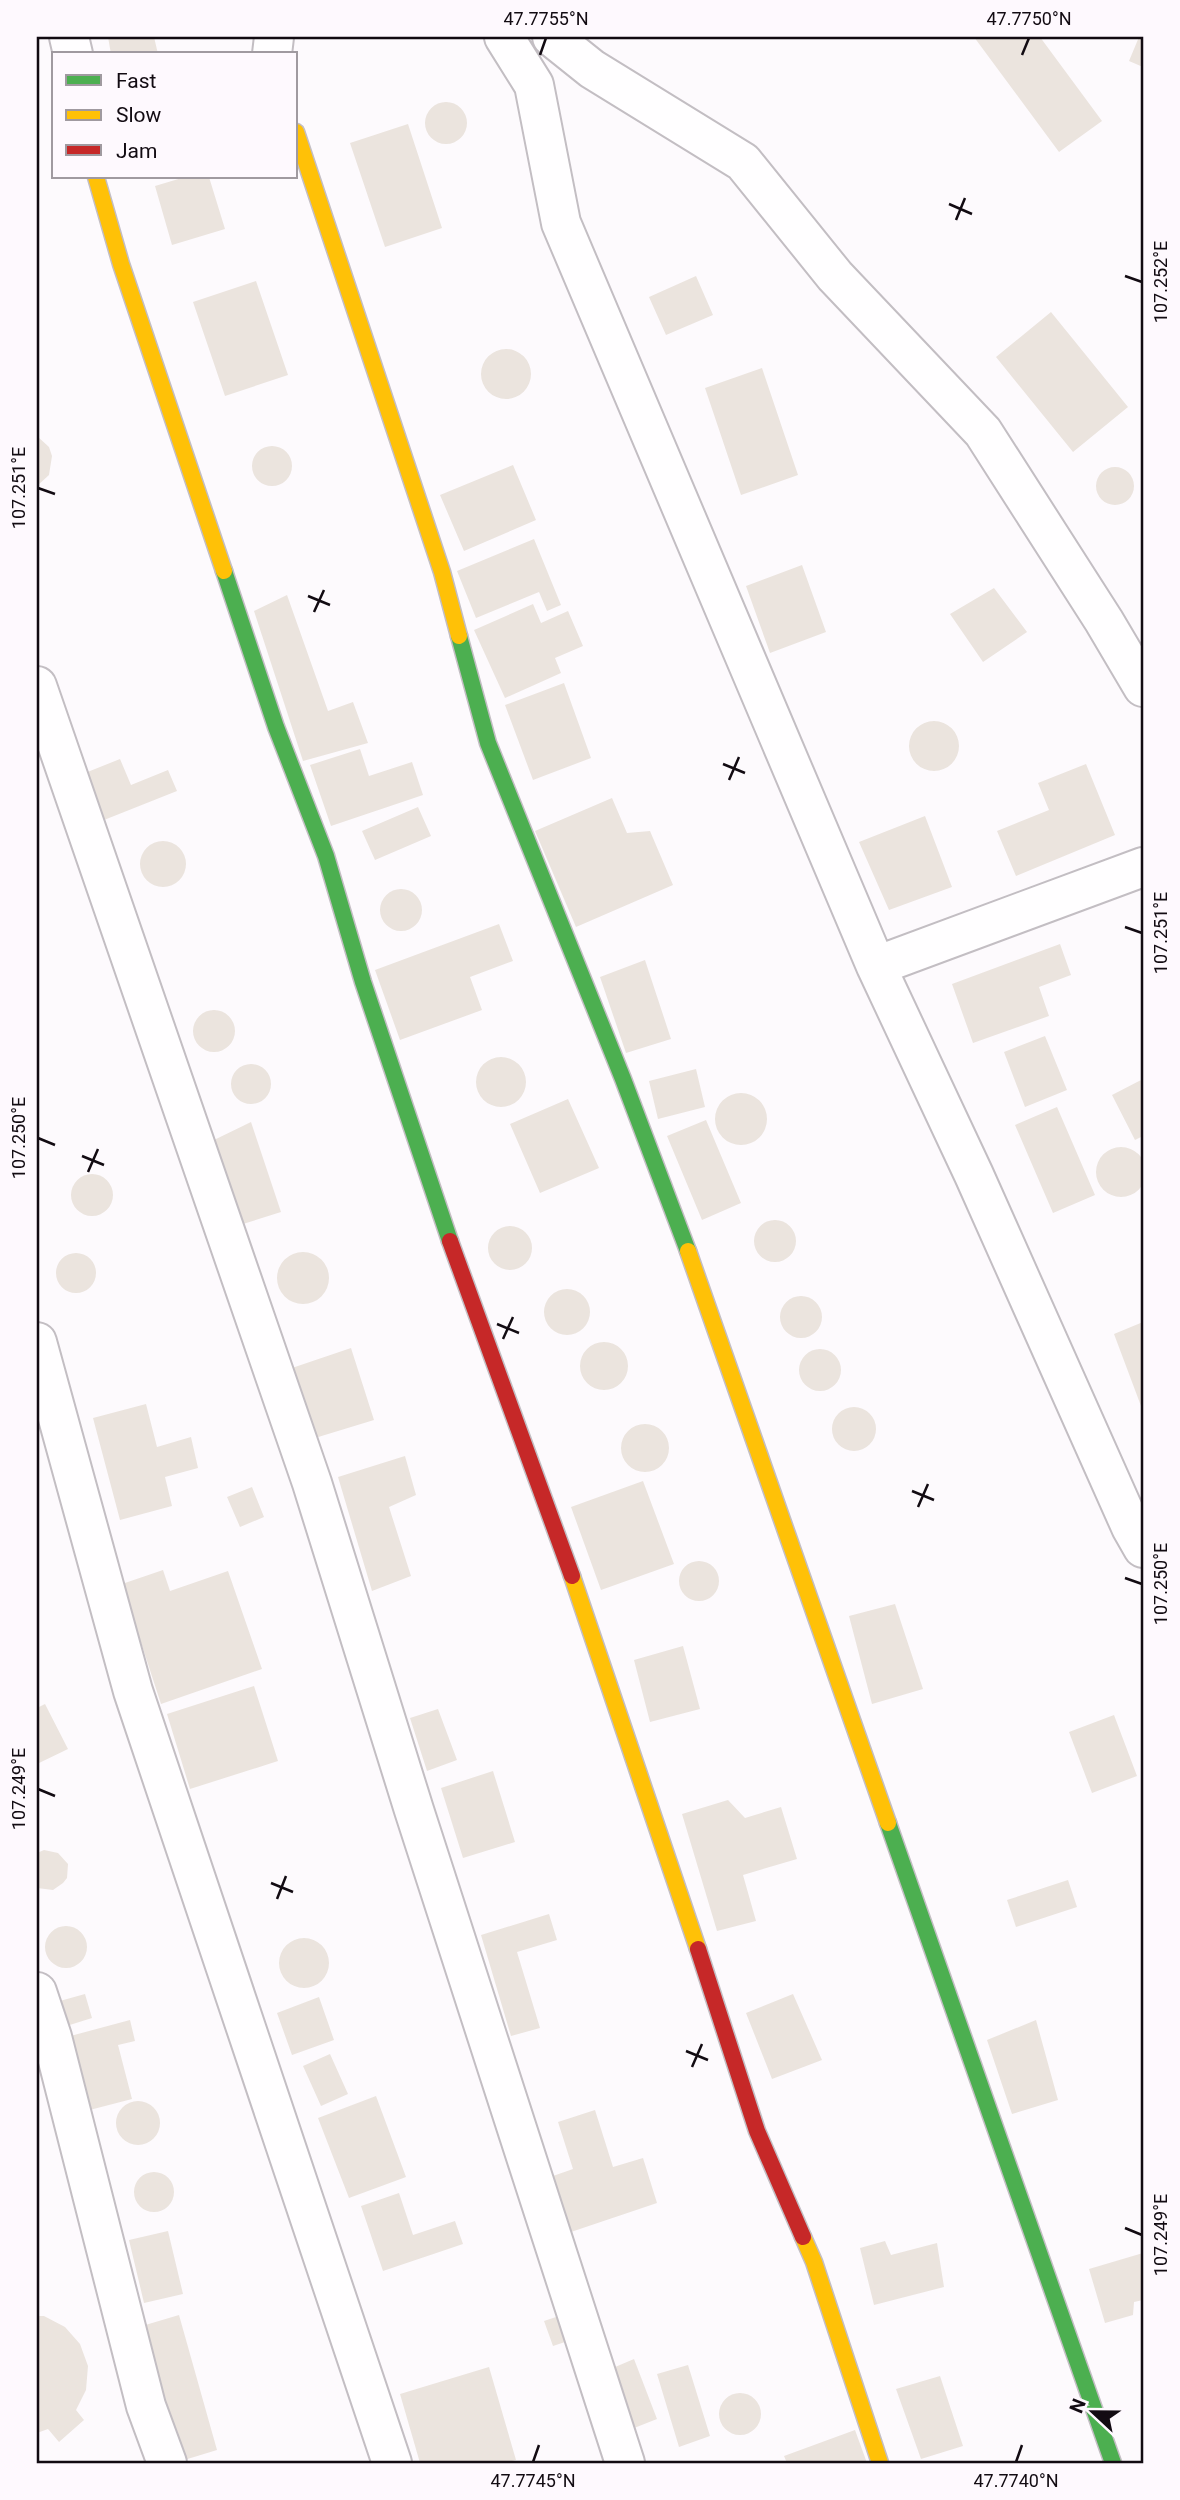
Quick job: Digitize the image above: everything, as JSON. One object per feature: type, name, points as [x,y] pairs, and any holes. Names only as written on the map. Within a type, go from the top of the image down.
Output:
[{"type":"street","points":[[504,37],[534,85],[561,223],[876,966],[974,1175],[1131,1527],[1143,1548]]},
{"type":"street","points":[[552,37],[592,69],[743,162],[835,275],[983,432],[1143,687]]},
{"type":"street","points":[[298,138],[442,572],[488,743],[623,1079],[687,1247],[1113,2463]]},
{"type":"street","points":[[96,178],[121,264],[276,727],[326,856],[363,982],[449,1237],[562,1548],[668,1857],[757,2131],[814,2262],[880,2463]]},
{"type":"street","points":[[37,686],[312,1483],[414,1810],[625,2463]]},
{"type":"street","points":[[876,966],[1143,867]]},
{"type":"street","points":[[37,1342],[133,1691],[392,2463]]},
{"type":"street","points":[[37,1992],[55,2050],[146,2406],[167,2463]]},
{"type":"building","points":[[108,37],[154,37],[158,52],[111,52]]},
{"type":"building","points":[[974,37],[1040,37],[1102,121],[1059,152]]},
{"type":"building","points":[[1139,37],[1143,37],[1143,67],[1129,61]]},
{"type":"building","points":[[446,102],[461,108],[467,123],[461,138],[446,144],[431,138],[425,123],[431,108]]},
{"type":"building","points":[[408,124],[442,228],[385,247],[350,143]]},
{"type":"building","points":[[182,178],[209,178],[225,229],[172,245],[155,186]]},
{"type":"building","points":[[696,276],[713,315],[666,335],[649,297]]},
{"type":"building","points":[[256,281],[288,375],[225,396],[193,302]]},
{"type":"building","points":[[1051,312],[1128,407],[1073,452],[996,357]]},
{"type":"building","points":[[506,349],[523,357],[531,374],[523,391],[506,399],[489,391],[481,374],[489,357]]},
{"type":"building","points":[[762,368],[798,475],[741,495],[705,388]]},
{"type":"building","points":[[37,436],[49,447],[52,456],[49,475],[37,486]]},
{"type":"building","points":[[272,446],[280,447],[286,452],[291,458],[291,474],[286,480],[280,485],[272,486],[264,485],[258,480],[253,474],[252,466],[253,458],[258,452],[264,447]]},
{"type":"building","points":[[513,465],[536,520],[464,551],[440,495]]},
{"type":"building","points":[[1115,467],[1129,472],[1134,486],[1129,500],[1115,505],[1101,500],[1096,486],[1101,472]]},
{"type":"building","points":[[534,539],[561,605],[547,611],[539,592],[476,618],[457,571]]},
{"type":"building","points":[[802,565],[826,632],[770,653],[746,586]]},
{"type":"building","points":[[994,588],[1027,632],[983,662],[950,614]]},
{"type":"building","points":[[287,595],[328,711],[353,702],[368,743],[303,761],[254,611]]},
{"type":"building","points":[[533,604],[541,623],[568,611],[583,646],[555,658],[561,673],[505,698],[474,630]]},
{"type":"building","points":[[564,683],[591,758],[533,780],[505,705]]},
{"type":"building","points":[[934,721],[952,728],[959,746],[952,764],[934,771],[916,764],[909,746],[916,728]]},
{"type":"building","points":[[360,749],[369,776],[412,762],[423,795],[331,826],[310,765]]},
{"type":"building","points":[[120,759],[131,785],[168,770],[177,791],[104,820],[85,773]]},
{"type":"building","points":[[1086,764],[1115,835],[1016,876],[997,831],[1049,810],[1038,783]]},
{"type":"building","points":[[612,798],[627,833],[650,831],[673,885],[576,927],[535,831]]},
{"type":"building","points":[[418,807],[431,836],[375,860],[362,831]]},
{"type":"building","points":[[925,816],[952,887],[889,910],[859,842]]},
{"type":"building","points":[[163,841],[179,848],[186,864],[179,880],[163,887],[147,880],[140,864],[147,848]]},
{"type":"building","points":[[401,889],[416,895],[422,910],[416,925],[401,931],[386,925],[380,910],[386,895]]},
{"type":"building","points":[[499,924],[513,961],[470,977],[482,1010],[400,1040],[375,970]]},
{"type":"building","points":[[1060,944],[1071,975],[1039,987],[1049,1016],[973,1043],[952,984]]},
{"type":"building","points":[[645,960],[671,1039],[626,1053],[600,977]]},
{"type":"building","points":[[214,1010],[229,1016],[235,1031],[229,1046],[214,1052],[199,1046],[193,1031],[199,1016]]},
{"type":"building","points":[[1045,1036],[1067,1090],[1025,1107],[1004,1052]]},
{"type":"building","points":[[501,1057],[519,1064],[526,1082],[519,1100],[501,1107],[483,1100],[476,1082],[483,1064]]},
{"type":"building","points":[[251,1064],[259,1065],[265,1070],[270,1076],[270,1092],[265,1098],[259,1103],[251,1104],[243,1103],[237,1098],[232,1092],[231,1084],[232,1076],[237,1070],[243,1065]]},
{"type":"building","points":[[696,1069],[705,1107],[658,1119],[649,1081]]},
{"type":"building","points":[[1143,1079],[1143,1136],[1135,1140],[1112,1095]]},
{"type":"building","points":[[741,1093],[760,1100],[767,1119],[760,1138],[741,1145],[722,1138],[715,1119],[722,1100]]},
{"type":"building","points":[[568,1099],[599,1168],[540,1193],[510,1124]]},
{"type":"building","points":[[1057,1107],[1095,1195],[1053,1213],[1015,1125]]},
{"type":"building","points":[[706,1120],[741,1203],[702,1220],[667,1136]]},
{"type":"building","points":[[251,1122],[281,1212],[243,1224],[214,1140]]},
{"type":"building","points":[[1121,1147],[1138,1155],[1146,1172],[1138,1189],[1121,1197],[1104,1189],[1096,1172],[1104,1155]]},
{"type":"building","points":[[92,1174],[107,1180],[113,1195],[107,1210],[92,1216],[77,1210],[71,1195],[77,1180]]},
{"type":"building","points":[[775,1220],[790,1226],[796,1241],[790,1256],[775,1262],[760,1256],[754,1241],[760,1226]]},
{"type":"building","points":[[510,1226],[526,1232],[532,1248],[526,1264],[510,1270],[494,1264],[488,1248],[494,1232]]},
{"type":"building","points":[[303,1252],[313,1254],[321,1260],[327,1268],[327,1288],[321,1296],[313,1302],[303,1304],[293,1302],[285,1296],[279,1288],[277,1278],[279,1268],[285,1260],[293,1254]]},
{"type":"building","points":[[76,1253],[84,1254],[90,1259],[95,1265],[95,1281],[90,1287],[84,1292],[76,1293],[68,1292],[62,1287],[57,1281],[56,1273],[57,1265],[62,1259],[68,1254]]},
{"type":"building","points":[[567,1289],[583,1296],[590,1312],[583,1328],[567,1335],[551,1328],[544,1312],[551,1296]]},
{"type":"building","points":[[801,1296],[816,1302],[822,1317],[816,1332],[801,1338],[786,1332],[780,1317],[786,1302]]},
{"type":"building","points":[[1143,1322],[1143,1405],[1141,1406],[1114,1334]]},
{"type":"building","points":[[604,1342],[621,1349],[628,1366],[621,1383],[604,1390],[587,1383],[580,1366],[587,1349]]},
{"type":"building","points":[[351,1348],[374,1420],[315,1438],[292,1368]]},
{"type":"building","points":[[820,1349],[835,1355],[841,1370],[835,1385],[820,1391],[805,1385],[799,1370],[805,1355]]},
{"type":"building","points":[[146,1404],[157,1447],[191,1437],[198,1468],[165,1477],[172,1506],[120,1520],[93,1418]]},
{"type":"building","points":[[854,1407],[869,1414],[876,1429],[869,1444],[854,1451],[839,1444],[832,1429],[839,1414]]},
{"type":"building","points":[[645,1424],[662,1431],[669,1448],[662,1465],[645,1472],[628,1465],[621,1448],[628,1431]]},
{"type":"building","points":[[405,1456],[416,1495],[389,1507],[411,1576],[372,1591],[338,1477]]},
{"type":"building","points":[[643,1481],[674,1564],[601,1590],[571,1507]]},
{"type":"building","points":[[252,1487],[264,1517],[240,1527],[227,1497]]},
{"type":"building","points":[[699,1561],[713,1567],[719,1581],[713,1595],[699,1601],[685,1595],[679,1581],[685,1567]]},
{"type":"building","points":[[163,1570],[170,1591],[228,1571],[262,1669],[161,1704],[122,1584]]},
{"type":"building","points":[[895,1604],[923,1689],[872,1704],[849,1616]]},
{"type":"building","points":[[683,1646],[700,1709],[650,1722],[634,1660]]},
{"type":"building","points":[[254,1686],[278,1761],[190,1789],[167,1714]]},
{"type":"building","points":[[45,1704],[68,1749],[37,1764],[37,1708]]},
{"type":"building","points":[[438,1709],[457,1760],[427,1771],[410,1718]]},
{"type":"building","points":[[1114,1715],[1137,1776],[1092,1793],[1069,1732]]},
{"type":"building","points":[[493,1771],[515,1842],[463,1858],[441,1788]]},
{"type":"building","points":[[728,1800],[745,1818],[781,1807],[797,1859],[743,1875],[756,1921],[717,1931],[682,1814]]},
{"type":"building","points":[[44,1850],[58,1853],[68,1864],[67,1878],[53,1890],[37,1888],[37,1853]]},
{"type":"building","points":[[1068,1880],[1077,1907],[1016,1927],[1007,1900]]},
{"type":"building","points":[[549,1914],[557,1940],[517,1952],[540,2028],[511,2036],[481,1935]]},
{"type":"building","points":[[66,1926],[81,1932],[87,1947],[81,1962],[66,1968],[51,1962],[45,1947],[51,1932]]},
{"type":"building","points":[[304,1938],[322,1945],[329,1963],[322,1981],[304,1988],[286,1981],[279,1963],[286,1945]]},
{"type":"building","points":[[85,1994],[92,2018],[57,2029],[49,2004]]},
{"type":"building","points":[[793,1994],[822,2060],[772,2079],[746,2013]]},
{"type":"building","points":[[319,1997],[334,2040],[292,2055],[277,2013]]},
{"type":"building","points":[[130,2020],[135,2041],[118,2045],[132,2099],[82,2112],[63,2038]]},
{"type":"building","points":[[1036,2020],[1058,2100],[1012,2114],[987,2040]]},
{"type":"building","points":[[330,2054],[348,2094],[321,2106],[303,2066]]},
{"type":"building","points":[[376,2096],[406,2177],[349,2198],[318,2118]]},
{"type":"building","points":[[138,2101],[147,2102],[154,2107],[159,2114],[159,2132],[154,2139],[147,2144],[138,2145],[129,2144],[122,2139],[117,2132],[116,2123],[117,2114],[122,2107],[129,2102]]},
{"type":"building","points":[[595,2110],[613,2167],[643,2158],[657,2203],[571,2232],[553,2176],[573,2169],[558,2122]]},
{"type":"building","points":[[154,2172],[162,2173],[168,2178],[173,2184],[173,2200],[168,2206],[162,2211],[154,2212],[146,2211],[140,2206],[135,2200],[134,2192],[135,2184],[140,2178],[146,2173]]},
{"type":"building","points":[[399,2193],[413,2235],[455,2221],[463,2244],[383,2271],[361,2206]]},
{"type":"building","points":[[168,2231],[183,2294],[144,2303],[129,2240]]},
{"type":"building","points":[[885,2241],[891,2255],[937,2243],[944,2287],[874,2305],[860,2248]]},
{"type":"building","points":[[1143,2253],[1143,2300],[1134,2302],[1133,2315],[1105,2323],[1089,2269]]},
{"type":"building","points":[[179,2315],[217,2450],[181,2461],[142,2326]]},
{"type":"building","points":[[562,2315],[571,2340],[553,2346],[544,2321]]},
{"type":"building","points":[[37,2316],[44,2316],[65,2327],[80,2344],[88,2366],[86,2390],[76,2410],[84,2420],[59,2442],[48,2429],[37,2433]]},
{"type":"building","points":[[634,2359],[657,2419],[624,2432],[601,2373]]},
{"type":"building","points":[[688,2365],[710,2436],[679,2447],[657,2374]]},
{"type":"building","points":[[489,2367],[516,2460],[504,2463],[420,2463],[400,2394]]},
{"type":"building","points":[[940,2376],[963,2446],[921,2459],[896,2389]]},
{"type":"building","points":[[740,2393],[755,2399],[761,2414],[755,2429],[740,2435],[725,2429],[719,2414],[725,2399]]},
{"type":"building","points":[[855,2430],[867,2463],[787,2463],[784,2456]]},
{"type":"traffic: fast","points":[[224,571],[276,727],[326,856],[363,982],[450,1241]]},
{"type":"traffic: fast","points":[[459,636],[488,743],[623,1079],[688,1251]]},
{"type":"traffic: fast","points":[[888,1823],[1113,2463]]},
{"type":"traffic: slow","points":[[298,138],[442,572],[459,636]]},
{"type":"traffic: slow","points":[[96,178],[121,264],[224,571]]},
{"type":"traffic: slow","points":[[688,1251],[888,1823]]},
{"type":"traffic: slow","points":[[572,1576],[698,1949]]},
{"type":"traffic: slow","points":[[803,2237],[814,2262],[880,2463]]},
{"type":"traffic: jam","points":[[450,1241],[572,1576]]},
{"type":"traffic: jam","points":[[698,1949],[757,2131],[803,2237]]}]
